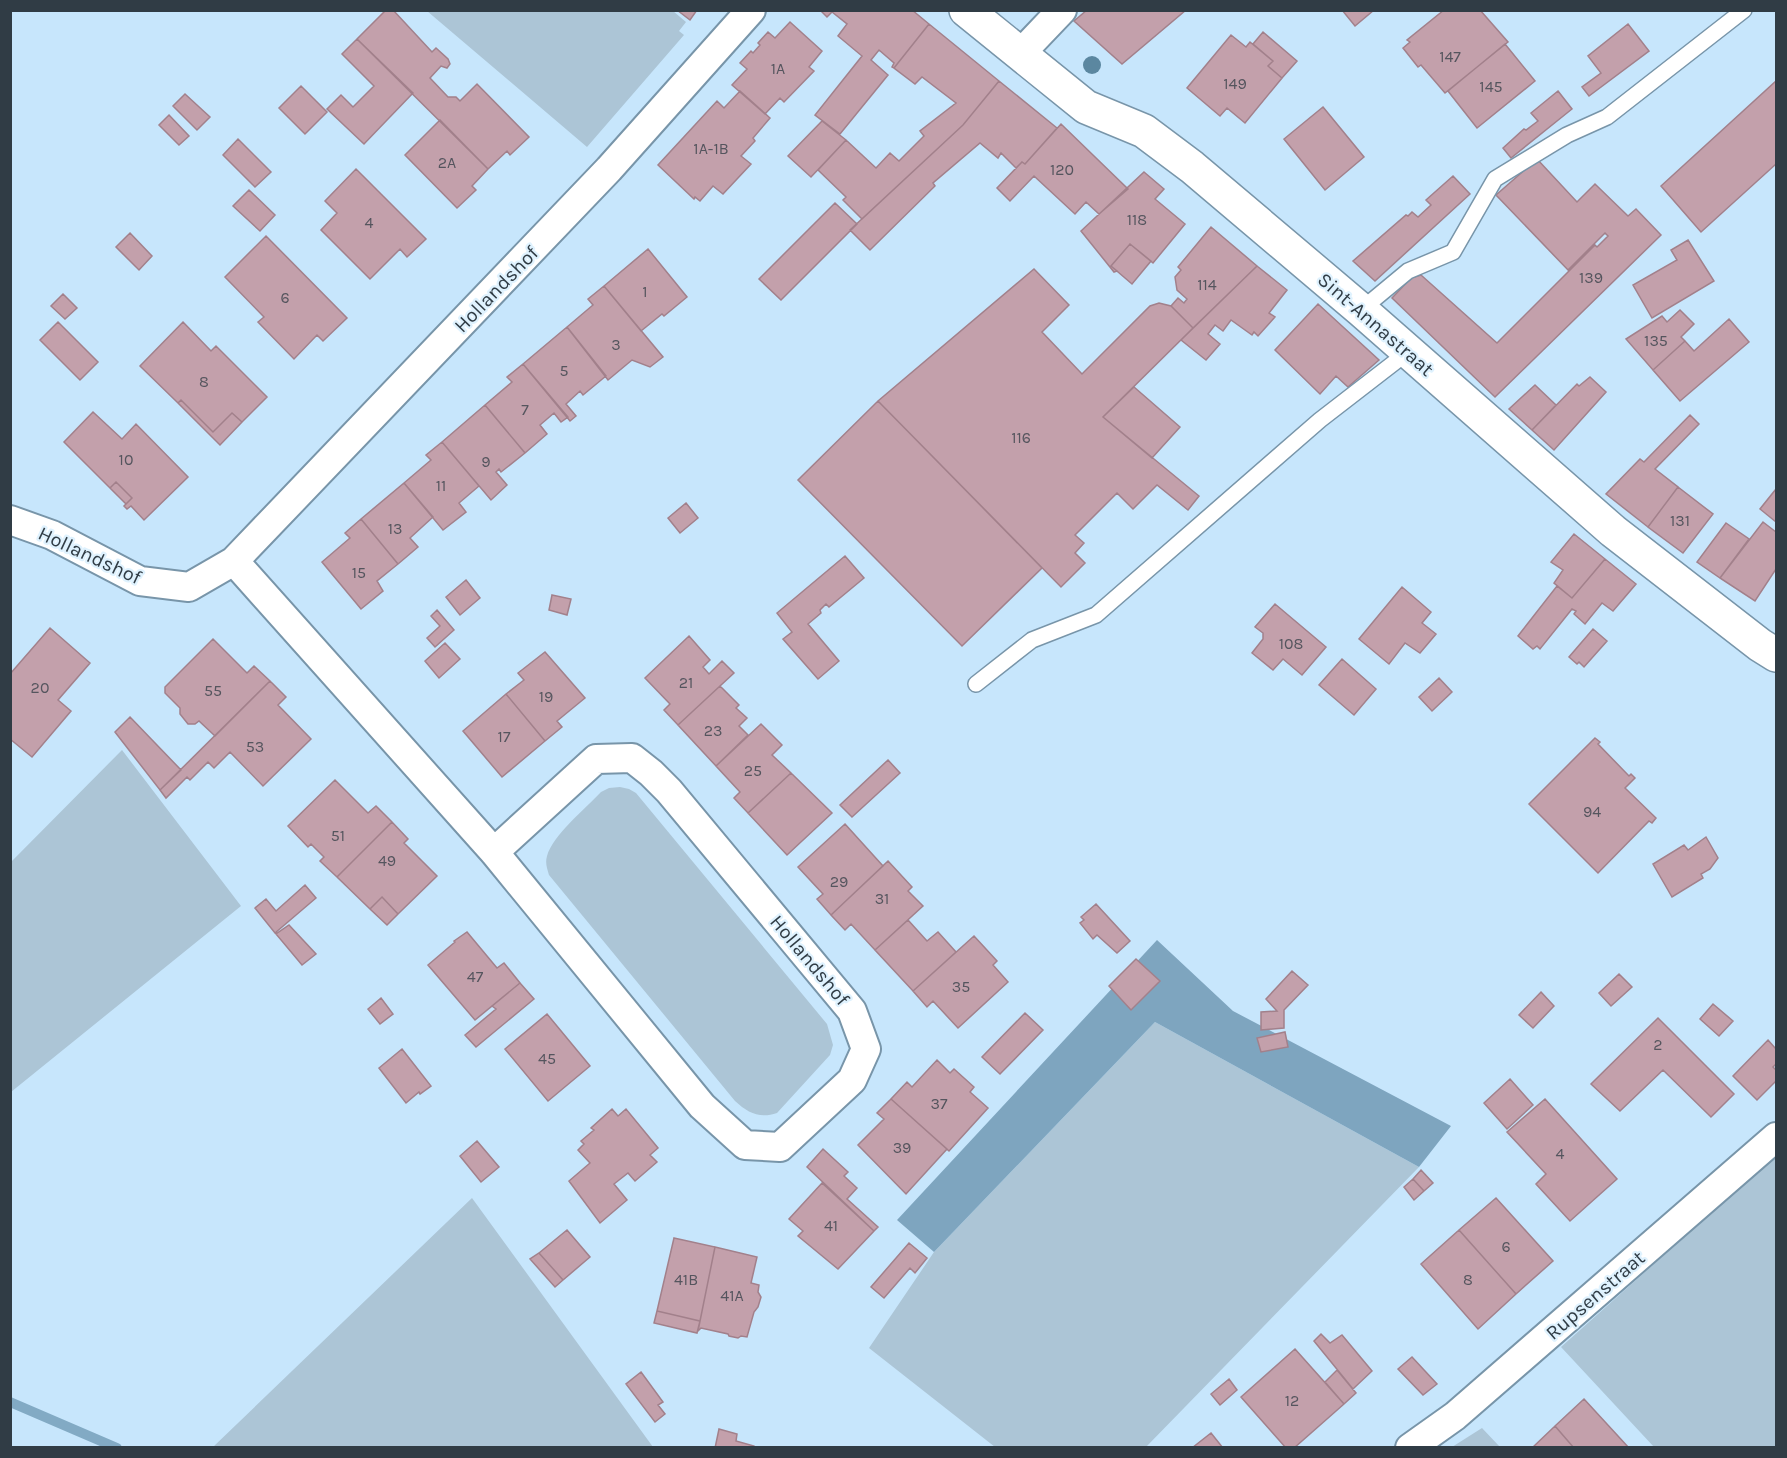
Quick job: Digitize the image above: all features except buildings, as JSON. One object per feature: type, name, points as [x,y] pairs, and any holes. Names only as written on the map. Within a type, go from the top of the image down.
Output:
[{"type":"street","name":"Hollandshof","points":[[10,520],[52,535],[140,581],[189,587],[234,561],[609,169],[751,10]]},
{"type":"street","name":"Sint-Annastraat","points":[[966,10],[1086,106],[1144,131],[1192,167],[1361,310],[1613,531],[1776,655]]},
{"type":"street","points":[[1020,54],[1062,10]]},
{"type":"street","name":"Hollandshof","points":[[234,561],[494,852],[702,1106],[745,1145],[780,1147],[852,1080],[866,1049],[852,1011],[669,791],[632,758],[596,759],[494,852]]},
{"type":"street","name":"Rupsenstraat","points":[[1410,1448],[1455,1416],[1776,1137]]},
{"type":"lane","points":[[1361,310],[1408,271],[1453,252],[1495,179],[1568,135],[1607,117],[1744,10]]},
{"type":"lane","points":[[976,684],[1032,640],[1096,615],[1320,420],[1408,352]]},
{"type":"shaded area","points":[[427,11],[673,11],[686,22],[679,31],[684,35],[587,147]]},
{"type":"shaded area","points":[[122,750],[241,906],[11,1092],[11,862]]},
{"type":"shaded area","points":[[620,787],[636,793],[827,1024],[833,1045],[830,1055],[777,1113],[754,1114],[735,1101],[549,875],[546,863],[550,848],[570,822],[601,792],[609,788]]},
{"type":"shaded area","points":[[1157,940],[1233,1011],[1451,1126],[1419,1167],[1155,1022],[934,1252],[897,1220]]},
{"type":"shaded area","points":[[1155,1022],[1419,1167],[1146,1447],[995,1447],[869,1348],[934,1252]]},
{"type":"shaded area","points":[[1776,1155],[1776,1447],[1654,1447],[1561,1347]]},
{"type":"shaded area","points":[[472,1198],[653,1447],[213,1447]]},
{"type":"shaded area","points":[[1482,1428],[1500,1447],[1452,1447]]},
{"type":"waterway","points":[[10,1402],[117,1448]]}]
